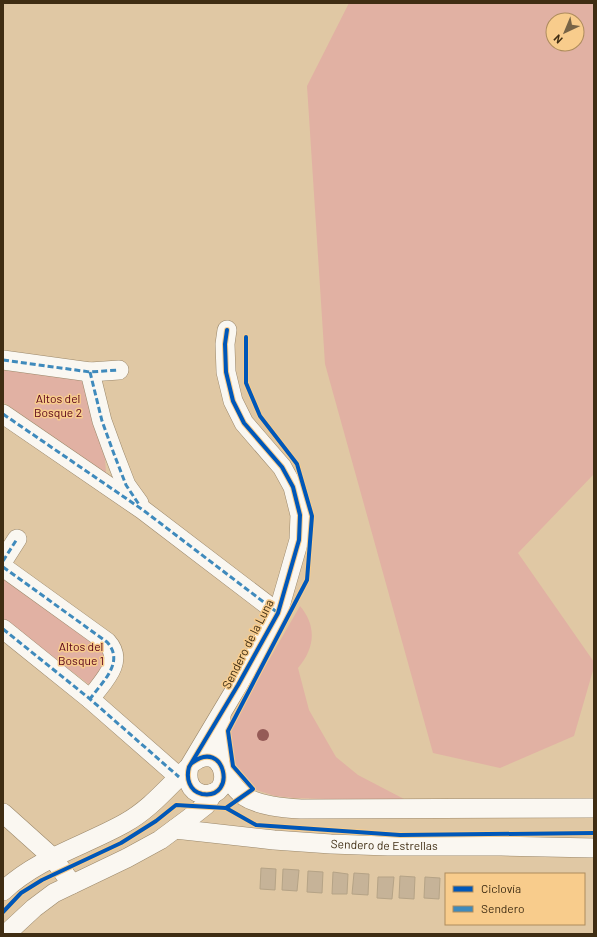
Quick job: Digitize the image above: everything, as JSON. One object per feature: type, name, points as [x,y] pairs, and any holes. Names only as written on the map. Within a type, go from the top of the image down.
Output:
[{"type":"street","name":"Sendero de la Luna","points":[[3,891],[28,871],[52,857],[126,822],[155,802],[187,769],[238,685],[278,613],[299,540],[300,515],[293,488],[282,467],[244,423],[233,401],[226,372],[225,344],[227,330]]},
{"type":"street","points":[[3,360],[90,372],[119,370]]},
{"type":"street","points":[[90,372],[102,422],[114,454],[126,485],[143,510]]},
{"type":"street","points":[[3,414],[143,510],[278,613]]},
{"type":"street","points":[[3,561],[17,539]]},
{"type":"street","points":[[3,567],[112,647],[114,653],[114,666],[90,699]]},
{"type":"street","points":[[3,629],[90,699],[187,769],[188,779],[194,790],[200,793],[213,793]]},
{"type":"street","points":[[6,934],[34,908],[54,893],[127,858],[160,840],[206,804],[213,793],[221,787],[223,783],[221,713]]},
{"type":"street","points":[[187,769],[197,759],[203,757],[215,759],[243,796],[284,808],[594,808]]},
{"type":"street","points":[[3,813],[52,857],[72,884]]},
{"type":"street","name":"Sendero de Estrellas","points":[[174,829],[274,840],[331,844],[594,848]]},
{"type":"green space","points":[[349,3],[594,3],[594,474],[518,553],[594,662],[594,667],[574,736],[500,768],[433,753],[325,364],[307,86]]},
{"type":"green space","name":"Altos del Bosque 2","points":[[3,370],[82,380],[93,424],[105,458],[106,473],[3,402]]},
{"type":"green space","name":"Altos del Bosque 1","points":[[3,576],[102,647],[107,659],[91,686],[3,619]]},
{"type":"green space","points":[[300,606],[309,621],[312,637],[308,653],[298,668],[309,710],[336,757],[358,775],[404,799],[326,799],[275,796],[253,789],[240,779],[233,766],[229,750],[228,731]]},
{"type":"building","points":[[261,868],[276,869],[275,890],[260,889]]},
{"type":"building","points":[[283,869],[299,870],[297,891],[282,890]]},
{"type":"building","points":[[308,871],[323,872],[322,893],[307,892]]},
{"type":"building","points":[[333,872],[348,874],[347,894],[332,894]]},
{"type":"building","points":[[354,873],[369,874],[368,895],[352,894]]},
{"type":"building","points":[[400,876],[415,877],[414,899],[399,898]]},
{"type":"building","points":[[378,877],[394,877],[392,899],[377,898]]},
{"type":"building","points":[[425,877],[440,878],[439,899],[424,898]]},
{"type":"marked path","points":[[3,360],[90,372],[119,370]]},
{"type":"marked path","points":[[90,372],[102,421],[114,454],[126,485],[140,506]]},
{"type":"marked path","points":[[3,414],[143,510],[278,613]]},
{"type":"marked path","points":[[3,561],[17,539]]},
{"type":"marked path","points":[[3,567],[107,642],[112,649],[114,657],[110,671],[90,699]]},
{"type":"marked path","points":[[3,629],[90,699],[179,777]]},
{"type":"cycle path","points":[[192,763],[203,757],[213,758],[219,763],[223,771],[223,780],[220,788],[213,793],[202,794],[194,790],[188,780],[189,767],[238,685],[278,613],[299,540],[300,515],[293,487],[282,467],[244,423],[233,401],[226,372],[225,344],[227,330]]},
{"type":"cycle path","points":[[226,808],[253,789],[233,766],[228,731],[307,580],[312,516],[297,464],[260,416],[246,383],[246,337]]},
{"type":"cycle path","points":[[3,912],[21,893],[42,880],[121,843],[156,821],[176,805],[226,808],[256,825],[400,835],[594,833]]}]
